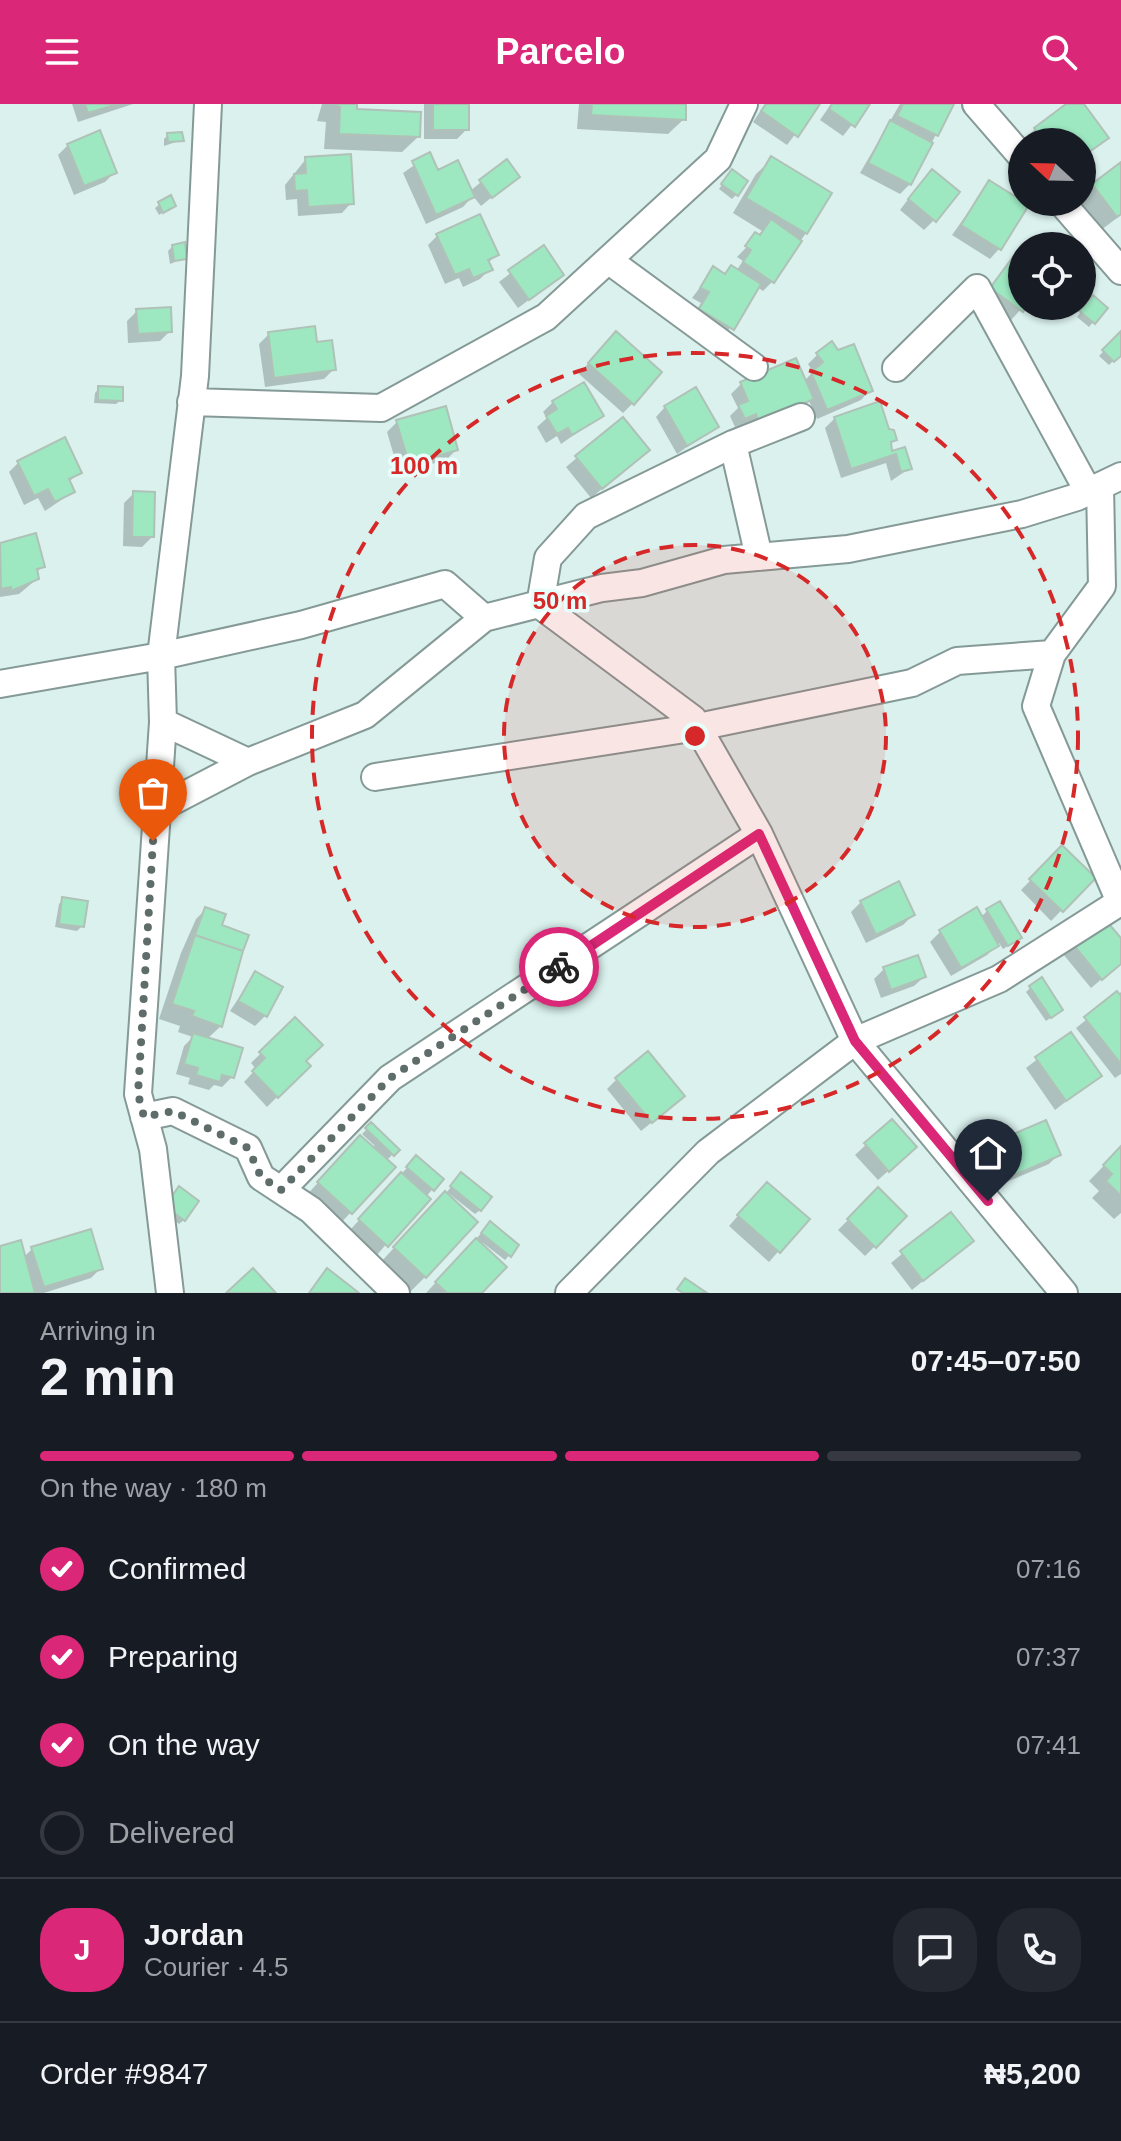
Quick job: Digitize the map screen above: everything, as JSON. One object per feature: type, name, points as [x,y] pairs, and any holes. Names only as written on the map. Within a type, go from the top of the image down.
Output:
[{"type":"street","points":[[170,1293],[153,1149],[138,1094],[154,811],[163,722],[161,656],[191,402],[208,104]]},
{"type":"street","points":[[191,402],[381,408],[546,317],[718,159],[744,104]]},
{"type":"street","points":[[976,104],[1008,141]]},
{"type":"street","points":[[1073,216],[1121,271]]},
{"type":"street","points":[[608,260],[754,367]]},
{"type":"street","points":[[569,1293],[708,1152],[855,1041],[999,979],[1120,902],[1036,706],[1052,654],[1102,586],[1103,484],[977,288],[896,368]]},
{"type":"street","points":[[540,605],[548,558],[586,516],[733,444],[801,417]]},
{"type":"street","points":[[733,444],[759,557]]},
{"type":"street","points":[[154,811],[248,762],[365,715],[484,618],[724,560],[863,546],[1022,514],[1103,484]]},
{"type":"street","points":[[0,684],[161,656],[301,625],[445,584],[484,618]]},
{"type":"street","points":[[540,605],[693,719],[759,834],[855,1041],[1064,1293]]},
{"type":"street","points":[[375,777],[698,727],[912,683],[957,661],[1052,654]]},
{"type":"street","points":[[163,722],[248,762]]},
{"type":"street","points":[[281,1190],[390,1078],[759,834]]},
{"type":"street","points":[[144,1117],[173,1111],[248,1148],[261,1177],[311,1210],[396,1293]]},
{"type":"building","points":[[85,104],[118,104],[88,113]]},
{"type":"building","points":[[331,104],[357,104],[357,109],[421,112],[420,137],[339,134],[340,107]]},
{"type":"building","points":[[433,104],[469,104],[469,130],[433,130]]},
{"type":"building","points":[[592,104],[686,104],[686,120],[591,115]]},
{"type":"building","points":[[766,104],[820,104],[798,137],[761,111]]},
{"type":"building","points":[[832,104],[870,104],[855,127],[829,109]]},
{"type":"building","points":[[903,104],[954,104],[938,136],[897,116]]},
{"type":"building","points":[[1066,104],[1084,104],[1109,138],[1096,147],[1096,128],[1034,128]]},
{"type":"building","points":[[890,120],[933,143],[911,185],[868,163]]},
{"type":"building","points":[[100,130],[117,173],[84,186],[67,144]]},
{"type":"building","points":[[182,132],[184,141],[168,142],[167,133]]},
{"type":"building","points":[[430,152],[438,170],[458,160],[475,197],[436,215],[412,161]]},
{"type":"building","points":[[351,154],[354,204],[308,207],[307,190],[295,191],[294,174],[306,173],[305,157]]},
{"type":"building","points":[[771,156],[832,193],[807,234],[746,198]]},
{"type":"building","points":[[507,159],[520,177],[492,198],[479,180]]},
{"type":"building","points":[[1121,162],[1121,214],[1117,217],[1096,189],[1096,181]]},
{"type":"building","points":[[732,169],[748,181],[738,196],[721,184]]},
{"type":"building","points":[[932,169],[960,192],[936,222],[908,199]]},
{"type":"building","points":[[989,180],[1008,192],[1008,216],[1022,216],[1012,232],[1008,232],[1008,239],[1001,250],[961,225]]},
{"type":"building","points":[[171,195],[176,206],[163,213],[158,202]]},
{"type":"building","points":[[480,214],[499,255],[488,260],[493,270],[473,278],[469,269],[455,275],[436,234]]},
{"type":"building","points":[[771,219],[802,241],[774,283],[743,262],[751,250],[745,246],[755,232],[760,235]]},
{"type":"building","points":[[185,242],[187,259],[174,261],[172,245]]},
{"type":"building","points":[[544,245],[564,275],[529,300],[508,270]]},
{"type":"building","points":[[1008,264],[1008,301],[990,288]]},
{"type":"building","points":[[731,265],[761,284],[734,330],[699,309],[709,292],[700,288],[713,266],[725,274]]},
{"type":"building","points":[[1096,298],[1108,308],[1095,324],[1090,320],[1096,320]]},
{"type":"building","points":[[171,307],[172,332],[138,334],[136,309]]},
{"type":"building","points":[[315,326],[317,342],[332,340],[336,370],[274,378],[268,332]]},
{"type":"building","points":[[616,331],[662,372],[634,405],[588,363]]},
{"type":"building","points":[[1121,331],[1121,356],[1114,362],[1102,350]]},
{"type":"building","points":[[832,341],[838,350],[854,344],[873,391],[827,410],[811,372],[823,362],[816,353]]},
{"type":"building","points":[[796,358],[814,399],[759,423],[756,414],[745,419],[738,405],[748,401],[740,382]]},
{"type":"building","points":[[584,382],[604,416],[572,435],[568,428],[557,434],[546,416],[557,409],[552,401]]},
{"type":"building","points":[[98,386],[123,387],[123,401],[98,400]]},
{"type":"building","points":[[696,387],[719,427],[687,446],[664,406]]},
{"type":"building","points":[[880,401],[889,429],[894,430],[897,440],[891,442],[892,451],[905,447],[912,469],[901,472],[896,454],[851,469],[834,417]]},
{"type":"building","points":[[446,406],[458,450],[409,464],[396,420]]},
{"type":"building","points":[[623,417],[650,450],[602,489],[575,456]]},
{"type":"building","points":[[65,437],[82,473],[69,479],[75,492],[55,502],[48,489],[34,496],[17,461]]},
{"type":"building","points":[[133,491],[155,492],[154,537],[132,537]]},
{"type":"building","points":[[36,533],[45,567],[37,569],[39,579],[11,591],[11,587],[1,589],[0,543]]},
{"type":"building","points":[[1062,845],[1096,878],[1063,912],[1029,879]]},
{"type":"building","points":[[899,881],[915,915],[876,935],[860,901]]},
{"type":"building","points":[[62,897],[88,901],[84,927],[59,924]]},
{"type":"building","points":[[1000,901],[1022,938],[1008,946],[986,909]]},
{"type":"building","points":[[205,907],[226,914],[222,925],[249,935],[243,951],[195,935]]},
{"type":"building","points":[[977,907],[999,946],[961,968],[939,930]]},
{"type":"building","points":[[1103,917],[1121,938],[1121,964],[1102,980],[1072,943]]},
{"type":"building","points":[[195,935],[243,951],[222,1027],[192,1016],[194,1011],[172,1004]]},
{"type":"building","points":[[918,955],[926,977],[891,990],[883,967]]},
{"type":"building","points":[[255,971],[283,987],[267,1017],[238,1001]]},
{"type":"building","points":[[1042,977],[1063,1010],[1051,1018],[1029,986]]},
{"type":"building","points":[[1117,991],[1121,996],[1121,1064],[1084,1017]]},
{"type":"building","points":[[295,1017],[323,1045],[306,1061],[311,1066],[278,1098],[252,1071],[265,1058],[259,1052]]},
{"type":"building","points":[[1071,1032],[1102,1076],[1066,1101],[1035,1057]]},
{"type":"building","points":[[193,1033],[243,1048],[234,1078],[222,1075],[220,1082],[196,1075],[198,1068],[184,1064]]},
{"type":"building","points":[[648,1051],[685,1096],[652,1123],[615,1078]]},
{"type":"building","points":[[892,1119],[917,1147],[889,1172],[864,1143]]},
{"type":"building","points":[[1046,1120],[1061,1155],[1012,1176],[997,1141]]},
{"type":"building","points":[[371,1122],[400,1150],[394,1156],[365,1128]]},
{"type":"building","points":[[360,1135],[396,1167],[352,1214],[317,1182]]},
{"type":"building","points":[[1121,1146],[1121,1196],[1106,1181],[1112,1174],[1103,1165]]},
{"type":"building","points":[[416,1155],[444,1179],[434,1191],[406,1167]]},
{"type":"building","points":[[401,1172],[431,1199],[388,1247],[358,1219]]},
{"type":"building","points":[[461,1172],[492,1197],[481,1211],[450,1186]]},
{"type":"building","points":[[767,1182],[810,1219],[780,1253],[737,1215]]},
{"type":"building","points":[[179,1186],[199,1201],[185,1221],[165,1206]]},
{"type":"building","points":[[878,1187],[907,1216],[876,1248],[847,1219]]},
{"type":"building","points":[[445,1191],[478,1222],[426,1278],[393,1247]]},
{"type":"building","points":[[951,1212],[974,1241],[923,1281],[900,1251]]},
{"type":"building","points":[[490,1221],[519,1245],[511,1257],[481,1233]]},
{"type":"building","points":[[91,1229],[103,1269],[44,1287],[31,1247]]},
{"type":"building","points":[[476,1238],[507,1267],[482,1293],[447,1293],[435,1282]]},
{"type":"building","points":[[21,1240],[35,1293],[0,1293],[0,1246]]},
{"type":"building","points":[[253,1268],[276,1293],[226,1293]]},
{"type":"building","points":[[327,1268],[359,1293],[309,1293]]},
{"type":"building","points":[[685,1278],[707,1293],[683,1293],[677,1289]]},
{"type":"way so far","points":[[153,841],[138,1094],[144,1117],[173,1111],[248,1148],[261,1177],[281,1190],[390,1078],[559,967]]},
{"type":"route","points":[[559,967],[759,834],[855,1041],[988,1201]]}]
